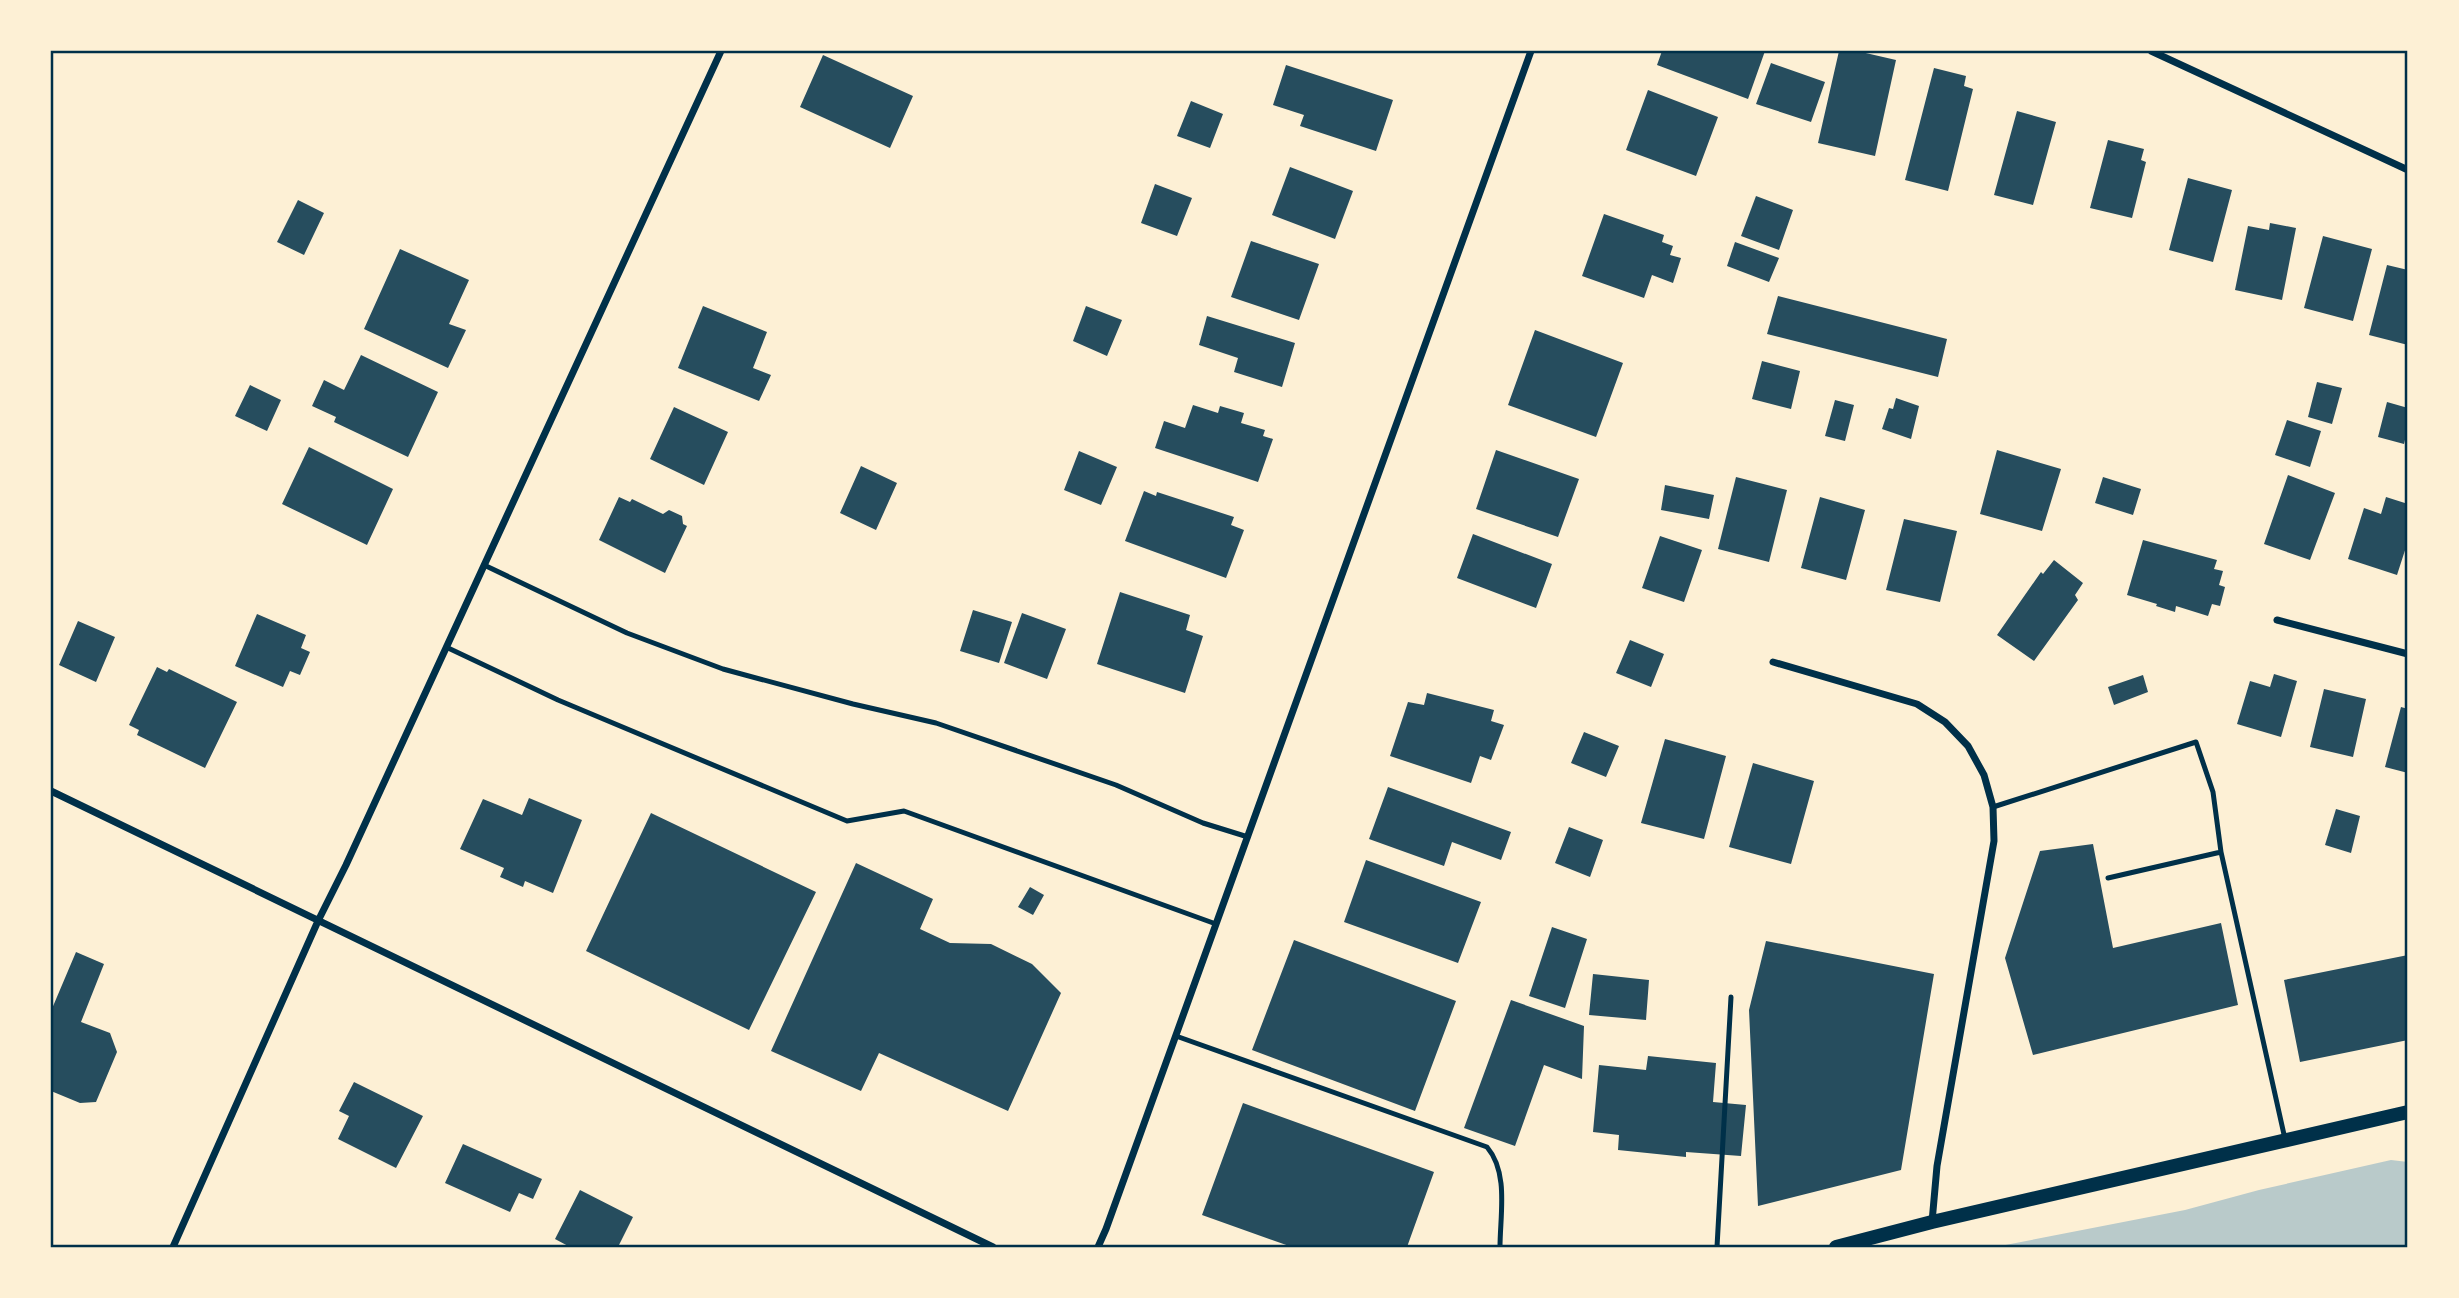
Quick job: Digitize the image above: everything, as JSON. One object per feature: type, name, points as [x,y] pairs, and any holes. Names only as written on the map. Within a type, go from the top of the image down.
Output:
[{"type":"main road","points":[[1836,1247],[1932,1222],[2408,1112]]},
{"type":"street","points":[[173,1247],[318,921],[720,51]]},
{"type":"street","points":[[1098,1247],[1531,51]]},
{"type":"street","points":[[2151,51],[2408,170]]},
{"type":"street","points":[[2277,621],[2408,654]]},
{"type":"street","points":[[1773,662],[1917,704],[1945,722],[1968,746],[1984,775],[1993,807],[1994,841],[1937,1166],[1932,1222]]},
{"type":"street","points":[[51,790],[988,1246]]},
{"type":"lane","points":[[484,565],[627,633],[723,669],[936,723],[1116,785],[1203,823],[1248,837]]},
{"type":"lane","points":[[446,647],[558,699],[847,821],[904,811],[1216,924]]},
{"type":"lane","points":[[1993,807],[2196,742],[2213,792],[2221,852],[2285,1140]]},
{"type":"lane","points":[[2108,878],[2221,852]]},
{"type":"lane","points":[[1717,1247],[1731,997]]},
{"type":"lane","points":[[1176,1036],[1487,1147],[1496,1158],[1502,1186],[1500,1247]]},
{"type":"shaded area","points":[[2391,1160],[2408,1162],[2408,1247],[1995,1247],[2185,1210]]},
{"type":"building","points":[[1662,51],[1765,51],[1748,99],[1657,65]]},
{"type":"building","points":[[1839,51],[1857,51],[1896,60],[1875,156],[1818,143]]},
{"type":"building","points":[[823,55],[913,96],[890,148],[800,107]]},
{"type":"building","points":[[1771,63],[1825,82],[1811,122],[1756,104]]},
{"type":"building","points":[[1286,65],[1393,100],[1376,151],[1300,126],[1304,115],[1273,105]]},
{"type":"building","points":[[1934,68],[1966,76],[1964,86],[1973,89],[1948,191],[1905,180]]},
{"type":"building","points":[[1648,90],[1718,117],[1696,176],[1626,150]]},
{"type":"building","points":[[1191,101],[1223,114],[1210,148],[1177,136]]},
{"type":"building","points":[[2017,111],[2056,122],[2033,205],[1994,195]]},
{"type":"building","points":[[2108,140],[2144,149],[2141,160],[2146,162],[2132,218],[2090,208]]},
{"type":"building","points":[[1290,167],[1353,191],[1335,239],[1272,215]]},
{"type":"building","points":[[2188,178],[2232,190],[2213,262],[2169,250]]},
{"type":"building","points":[[1155,184],[1192,198],[1177,236],[1141,223]]},
{"type":"building","points":[[1756,196],[1793,210],[1779,250],[1741,236]]},
{"type":"building","points":[[298,200],[324,213],[304,255],[277,242]]},
{"type":"building","points":[[1604,214],[1664,235],[1662,242],[1673,246],[1670,255],[1681,258],[1673,283],[1652,275],[1644,298],[1582,276]]},
{"type":"building","points":[[2270,223],[2296,228],[2282,300],[2235,290],[2248,226],[2269,230]]},
{"type":"building","points":[[2323,236],[2372,249],[2353,321],[2304,308]]},
{"type":"building","points":[[1251,241],[1319,264],[1299,320],[1231,297]]},
{"type":"building","points":[[1735,242],[1779,258],[1769,282],[1727,266]]},
{"type":"building","points":[[400,249],[469,280],[449,324],[466,330],[448,368],[364,329]]},
{"type":"building","points":[[2387,265],[2408,270],[2408,345],[2369,335]]},
{"type":"building","points":[[1778,296],[1947,339],[1938,377],[1767,334]]},
{"type":"building","points":[[703,306],[767,332],[753,368],[771,375],[759,401],[678,368]]},
{"type":"building","points":[[1086,306],[1122,320],[1107,356],[1073,341]]},
{"type":"building","points":[[1207,316],[1295,343],[1282,387],[1234,372],[1238,358],[1199,345]]},
{"type":"building","points":[[1535,330],[1623,363],[1596,437],[1508,405]]},
{"type":"building","points":[[361,355],[438,392],[408,457],[334,422],[336,417],[312,406],[324,380],[344,390]]},
{"type":"building","points":[[1762,361],[1800,371],[1791,409],[1752,399]]},
{"type":"building","points":[[2317,382],[2342,388],[2332,424],[2308,417]]},
{"type":"building","points":[[250,385],[281,400],[267,431],[235,416]]},
{"type":"building","points":[[1896,398],[1919,406],[1911,439],[1882,429],[1889,408],[1893,409]]},
{"type":"building","points":[[1835,400],[1854,405],[1845,441],[1825,436]]},
{"type":"building","points":[[2387,402],[2408,408],[2404,444],[2378,437]]},
{"type":"building","points":[[1193,405],[1218,413],[1220,406],[1244,413],[1241,423],[1265,430],[1263,436],[1273,439],[1258,482],[1155,448],[1164,421],[1185,428]]},
{"type":"building","points":[[674,407],[728,432],[704,485],[650,459]]},
{"type":"building","points":[[2287,420],[2321,431],[2310,467],[2275,455]]},
{"type":"building","points":[[309,447],[393,489],[367,545],[282,504]]},
{"type":"building","points":[[1496,450],[1579,479],[1558,537],[1476,509]]},
{"type":"building","points":[[1997,450],[2061,469],[2042,531],[1980,514]]},
{"type":"building","points":[[1079,451],[1117,467],[1101,505],[1064,490]]},
{"type":"building","points":[[861,466],[897,483],[876,530],[840,513]]},
{"type":"building","points":[[2288,475],[2335,493],[2310,560],[2264,544]]},
{"type":"building","points":[[1736,477],[1787,490],[1769,562],[1718,549]]},
{"type":"building","points":[[2103,477],[2141,489],[2133,515],[2095,503]]},
{"type":"building","points":[[1665,485],[1714,495],[1709,519],[1661,510]]},
{"type":"building","points":[[1144,491],[1156,496],[1157,492],[1234,517],[1231,525],[1244,530],[1226,578],[1125,541]]},
{"type":"building","points":[[619,497],[630,502],[632,499],[663,514],[669,510],[682,516],[683,524],[687,526],[665,573],[599,540]]},
{"type":"building","points":[[1820,497],[1865,510],[1846,580],[1801,568]]},
{"type":"building","points":[[2386,497],[2408,504],[2408,541],[2397,575],[2348,559],[2364,508],[2381,514]]},
{"type":"building","points":[[1904,519],[1957,531],[1940,602],[1886,590]]},
{"type":"building","points":[[1473,534],[1552,564],[1536,608],[1457,578]]},
{"type":"building","points":[[1660,536],[1702,550],[1684,602],[1642,588]]},
{"type":"building","points":[[2143,540],[2217,560],[2214,569],[2223,571],[2219,585],[2225,587],[2220,606],[2212,604],[2208,616],[2176,606],[2175,612],[2127,595]]},
{"type":"building","points":[[2054,560],[2083,583],[2075,595],[2078,600],[2034,661],[1997,635],[2041,572],[2043,574]]},
{"type":"building","points":[[1120,592],[1190,615],[1186,630],[1203,636],[1185,693],[1097,664]]},
{"type":"building","points":[[973,610],[1012,622],[999,663],[960,651]]},
{"type":"building","points":[[1022,613],[1066,629],[1047,679],[1004,663]]},
{"type":"building","points":[[257,614],[306,635],[301,648],[310,652],[300,675],[290,671],[283,687],[235,666]]},
{"type":"building","points":[[78,621],[115,637],[96,682],[59,665]]},
{"type":"building","points":[[1630,640],[1664,654],[1651,687],[1616,673]]},
{"type":"building","points":[[157,667],[167,672],[169,669],[237,702],[205,768],[137,735],[139,730],[129,725]]},
{"type":"building","points":[[2274,674],[2297,681],[2281,737],[2237,724],[2250,681],[2270,687]]},
{"type":"building","points":[[2143,675],[2148,692],[2114,705],[2108,687]]},
{"type":"building","points":[[2324,689],[2366,699],[2353,757],[2310,747]]},
{"type":"building","points":[[1427,693],[1494,710],[1491,721],[1504,725],[1491,760],[1480,756],[1471,783],[1390,756],[1408,702],[1424,705]]},
{"type":"building","points":[[2401,707],[2408,709],[2408,773],[2385,767]]},
{"type":"building","points":[[1584,732],[1619,746],[1606,777],[1571,763]]},
{"type":"building","points":[[1665,739],[1726,756],[1704,839],[1641,823]]},
{"type":"building","points":[[1753,763],[1814,781],[1791,864],[1729,847]]},
{"type":"building","points":[[1388,787],[1511,832],[1501,860],[1452,842],[1444,866],[1369,839]]},
{"type":"building","points":[[529,798],[582,820],[553,893],[525,881],[523,887],[500,877],[504,868],[460,849],[483,799],[522,815]]},
{"type":"building","points":[[2336,809],[2360,816],[2351,853],[2325,845]]},
{"type":"building","points":[[651,813],[816,892],[749,1030],[586,951]]},
{"type":"building","points":[[1569,827],[1603,840],[1590,877],[1555,863]]},
{"type":"building","points":[[2093,844],[2113,948],[2221,923],[2238,1005],[2033,1055],[2005,958],[2040,851]]},
{"type":"building","points":[[1366,860],[1481,902],[1458,963],[1344,922]]},
{"type":"building","points":[[856,863],[933,899],[920,929],[950,943],[991,944],[1032,964],[1061,993],[1008,1111],[879,1053],[861,1091],[771,1051]]},
{"type":"building","points":[[1030,887],[1044,895],[1033,915],[1018,907]]},
{"type":"building","points":[[1552,927],[1587,939],[1565,1008],[1529,996]]},
{"type":"building","points":[[1294,940],[1456,1001],[1415,1111],[1252,1050]]},
{"type":"building","points":[[1766,941],[1934,974],[1901,1170],[1758,1206],[1749,1010]]},
{"type":"building","points":[[76,952],[104,964],[81,1022],[110,1033],[117,1052],[96,1102],[80,1103],[51,1091],[51,1011]]},
{"type":"building","points":[[2408,955],[2408,1040],[2300,1062],[2284,980]]},
{"type":"building","points":[[1593,974],[1649,980],[1646,1020],[1589,1015]]},
{"type":"building","points":[[1511,1000],[1584,1026],[1582,1079],[1544,1065],[1515,1146],[1464,1128]]},
{"type":"building","points":[[1648,1056],[1716,1063],[1713,1102],[1746,1105],[1741,1156],[1686,1152],[1686,1157],[1618,1150],[1619,1135],[1593,1132],[1599,1065],[1646,1070]]},
{"type":"building","points":[[354,1082],[423,1116],[396,1168],[338,1139],[349,1116],[339,1111]]},
{"type":"building","points":[[1243,1103],[1434,1172],[1407,1247],[1292,1247],[1202,1215]]},
{"type":"building","points":[[463,1144],[542,1179],[533,1199],[519,1193],[510,1212],[445,1183]]},
{"type":"building","points":[[580,1190],[633,1217],[618,1247],[570,1247],[555,1239]]}]
